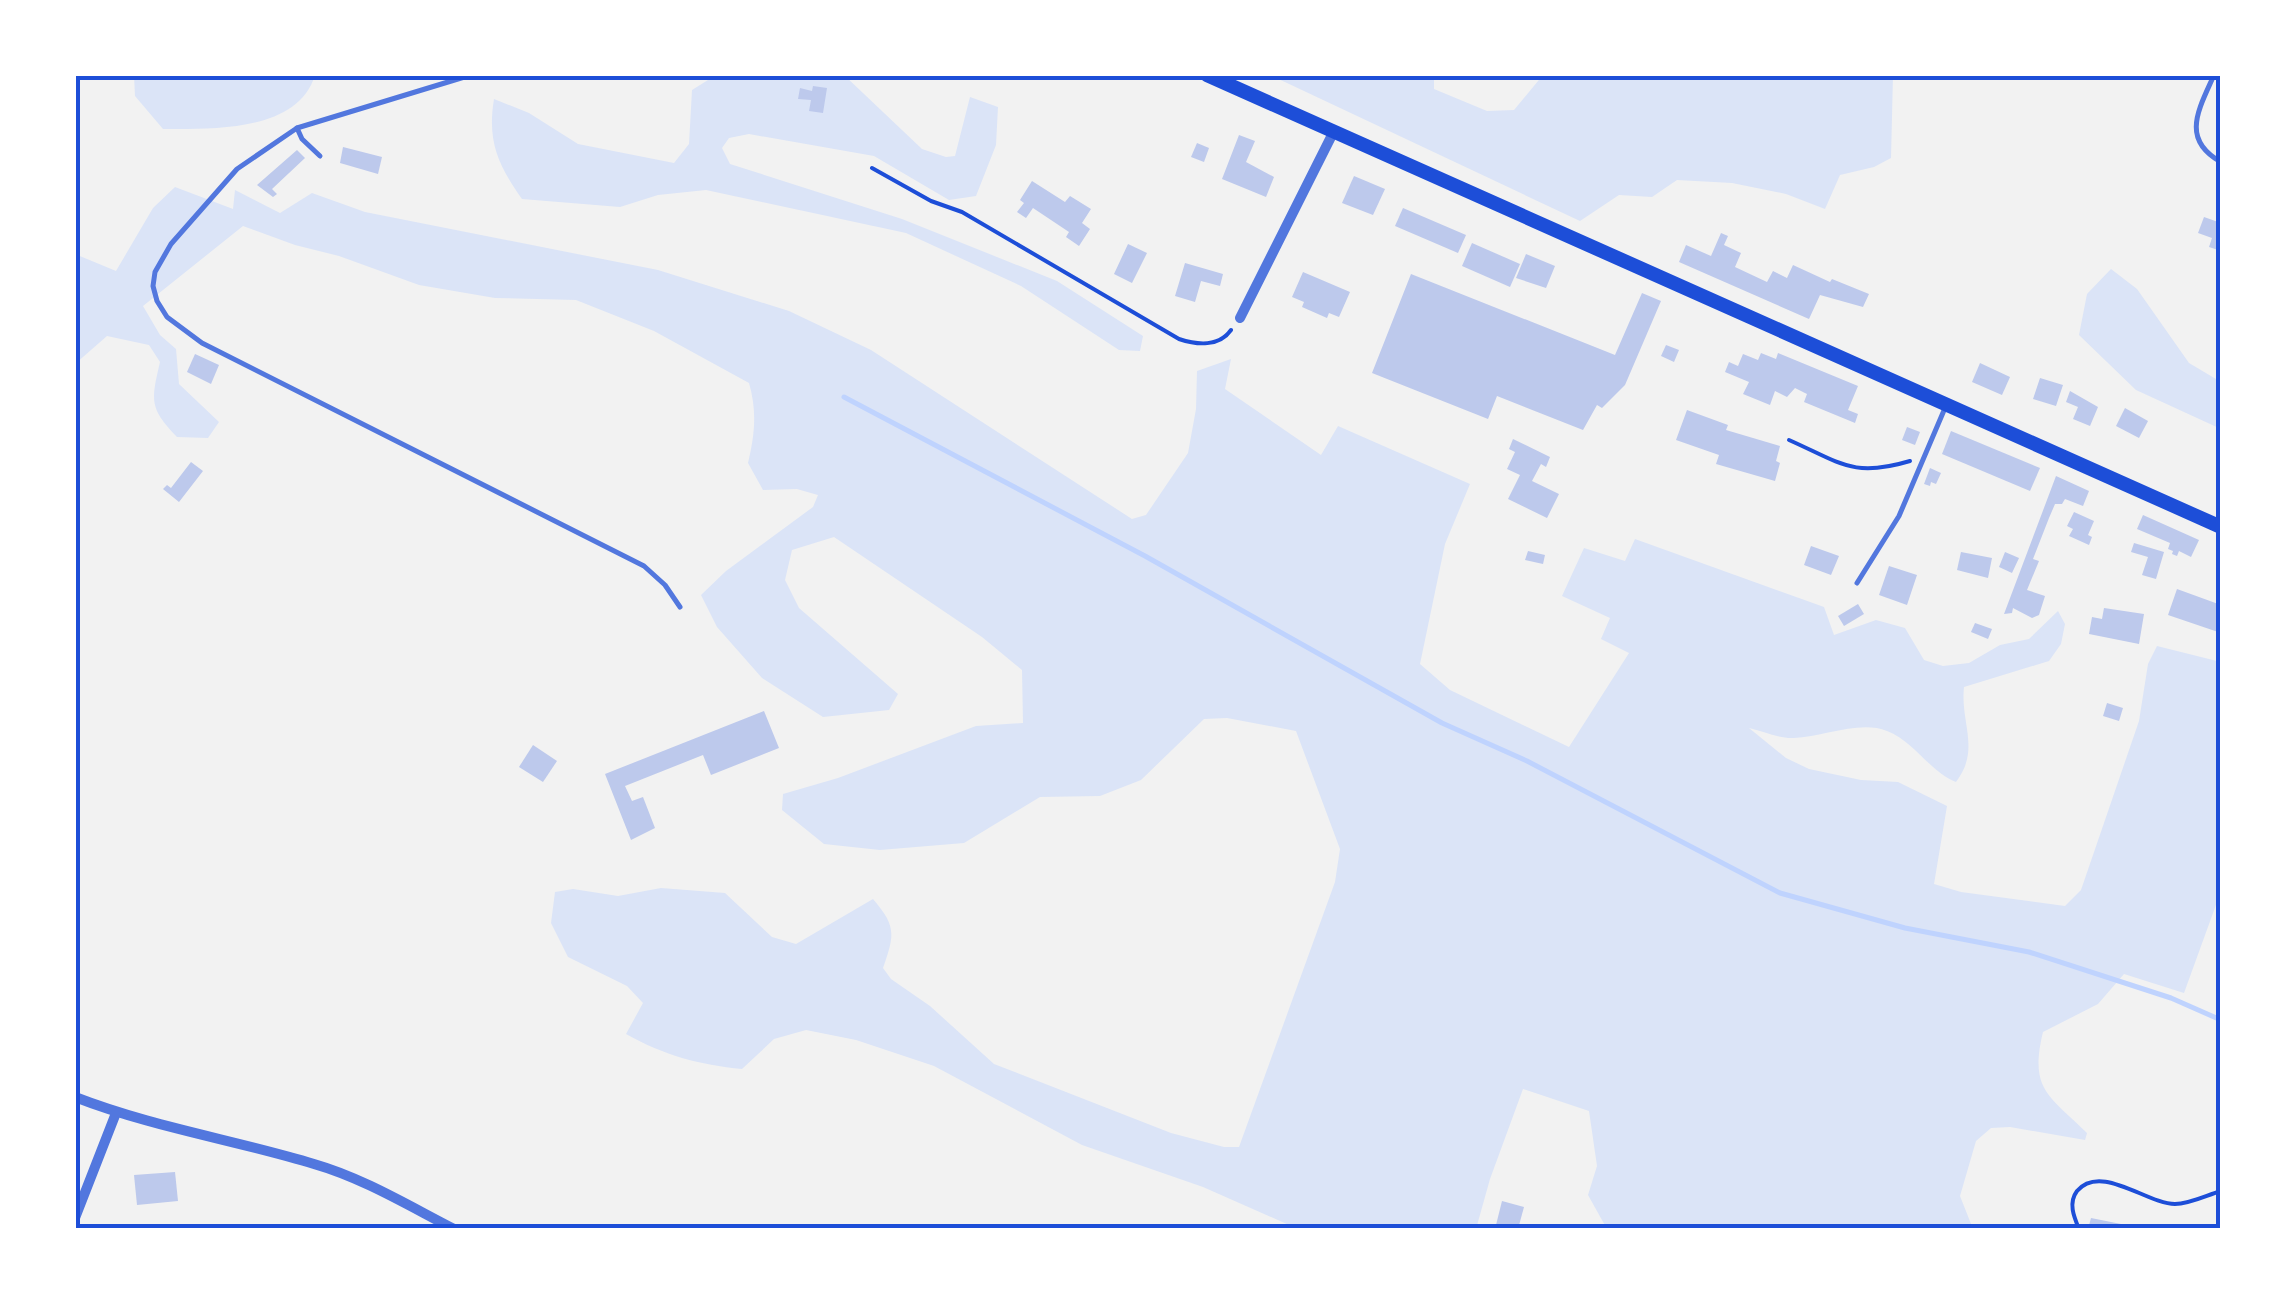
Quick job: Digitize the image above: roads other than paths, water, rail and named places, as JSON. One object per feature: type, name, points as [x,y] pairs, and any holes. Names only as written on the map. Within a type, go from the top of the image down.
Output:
[{"type":"main road","points":[[1207,75],[2221,527]]},
{"type":"street","points":[[1240,318],[1334,131]]},
{"type":"street","points":[[75,1098],[116,1113],[317,1164],[454,1229]]},
{"type":"street","points":[[75,1218],[116,1113]]},
{"type":"lane","points":[[472,75],[297,128],[237,169],[171,244],[155,272],[153,286],[167,317],[202,343],[644,566],[680,607]]},
{"type":"lane","points":[[2214,75],[2196,116],[2196,130],[2207,154],[2221,162]]},
{"type":"lane","points":[[297,128],[302,139],[320,156]]},
{"type":"lane","points":[[1857,583],[1899,516],[1946,404]]},
{"type":"waterway","points":[[844,397],[1145,556],[1442,723],[1527,761],[1780,893],[1905,928],[2029,952],[2171,998],[2221,1020]]}]
